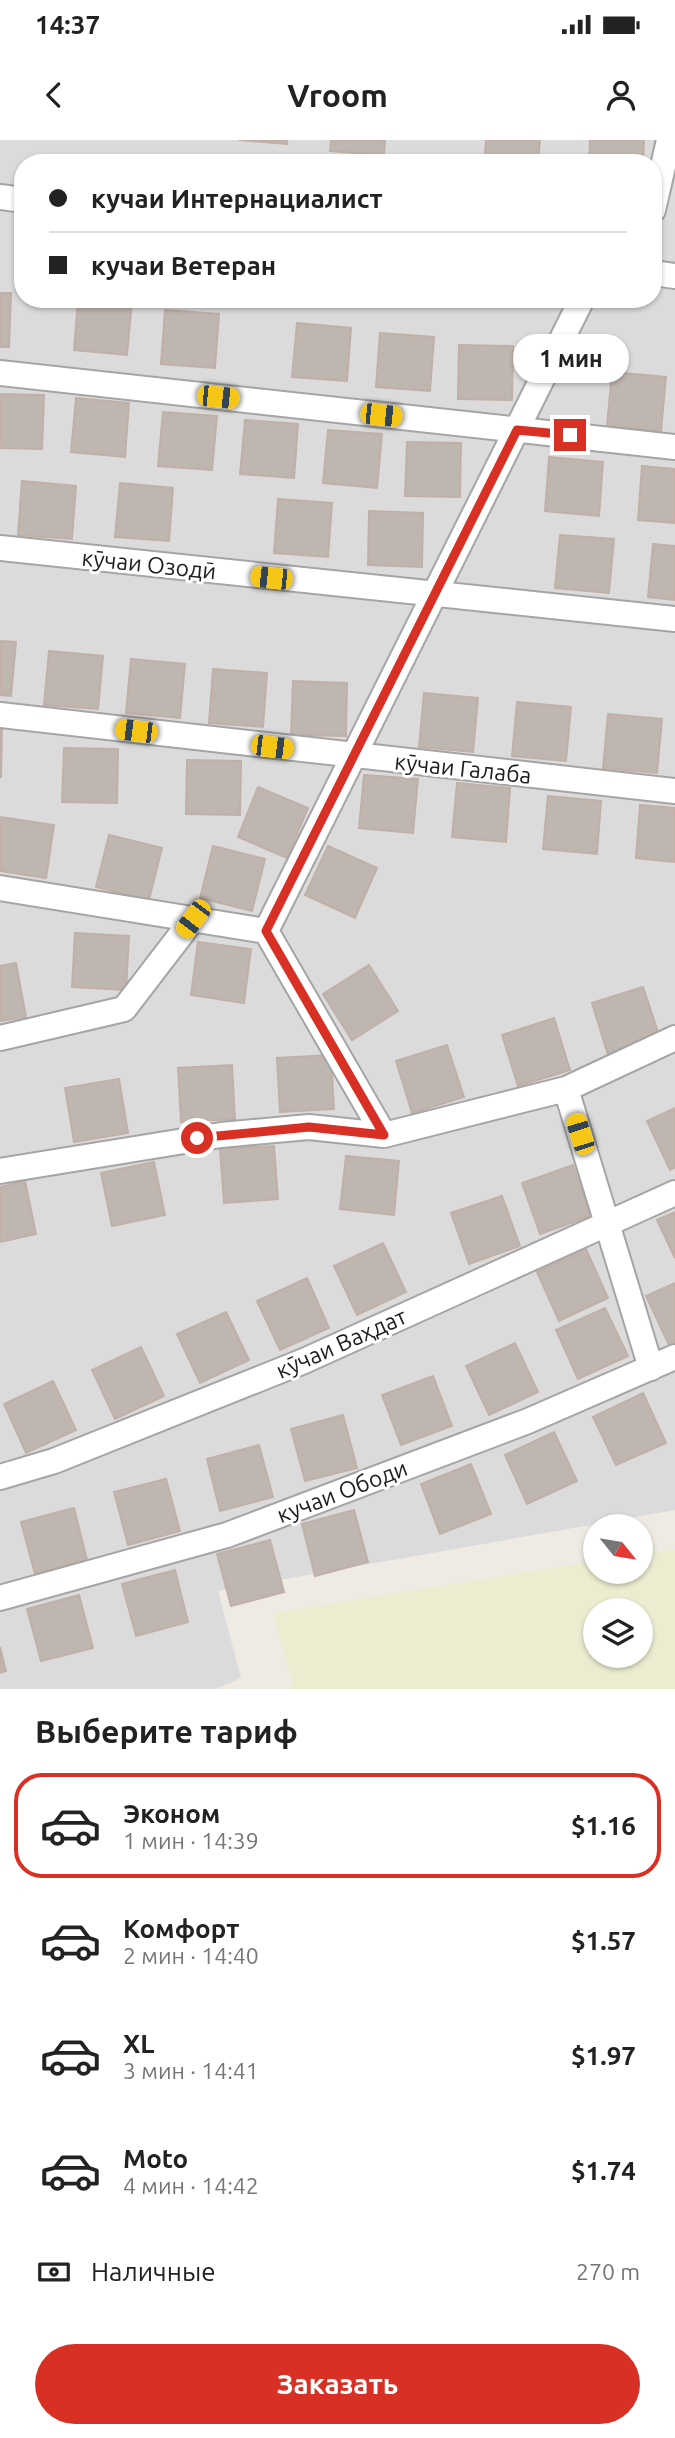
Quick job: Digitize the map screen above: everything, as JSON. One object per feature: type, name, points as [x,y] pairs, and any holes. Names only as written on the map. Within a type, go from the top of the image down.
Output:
[{"type":"street","points":[[662,171],[669,140]]},
{"type":"street","points":[[266,931],[578,308]]},
{"type":"street","points":[[0,373],[675,446]]},
{"type":"street","name":"кӯчаи Озодӣ","points":[[0,548],[434,596],[675,619]]},
{"type":"street","name":"кӯчаи Галаба","points":[[0,715],[675,791]]},
{"type":"street","points":[[0,888],[266,931]]},
{"type":"street","points":[[0,1038],[124,1009],[193,919]]},
{"type":"street","points":[[266,931],[384,1135]]},
{"type":"street","points":[[0,1171],[221,1135],[309,1127],[384,1135],[566,1089],[675,1038]]},
{"type":"street","points":[[566,1089],[651,1368]]},
{"type":"street","name":"кӯчаи Ваҳдат","points":[[0,1477],[54,1461],[304,1361],[675,1193]]},
{"type":"street","name":"кучаи Ободи","points":[[0,1598],[227,1535],[528,1421],[675,1357]]},
{"type":"shaded area","points":[[0,140],[675,140],[675,1510],[652,1514],[583,1514],[583,1526],[218,1591],[241,1678],[216,1689],[0,1689]]},
{"type":"green space","points":[[675,1549],[675,1689],[287,1689],[293,1686],[273,1613],[583,1563],[583,1584],[653,1584],[653,1552]]},
{"type":"building","points":[[239,140],[287,140],[287,144]]},
{"type":"building","points":[[331,140],[385,140],[384,154],[330,151]]},
{"type":"building","points":[[486,140],[540,140],[539,154],[485,154]]},
{"type":"building","points":[[590,140],[644,140],[643,154],[589,154]]},
{"type":"building","points":[[0,293],[11,293],[9,347],[0,347]]},
{"type":"building","points":[[77,308],[131,308],[127,355],[74,350]]},
{"type":"building","points":[[165,310],[219,314],[215,368],[161,364]]},
{"type":"building","points":[[297,323],[351,328],[347,381],[292,377]]},
{"type":"building","points":[[380,333],[434,337],[430,391],[376,387]]},
{"type":"building","points":[[459,345],[513,346],[512,400],[458,399]]},
{"type":"building","points":[[612,372],[666,377],[661,431],[607,426]]},
{"type":"building","points":[[0,394],[44,395],[42,449],[0,448]]},
{"type":"building","points":[[76,398],[129,403],[125,457],[71,452]]},
{"type":"building","points":[[163,412],[217,416],[212,470],[158,466]]},
{"type":"building","points":[[245,420],[298,424],[294,478],[240,474]]},
{"type":"building","points":[[328,430],[382,434],[377,488],[323,483]]},
{"type":"building","points":[[407,442],[461,443],[460,497],[405,496]]},
{"type":"building","points":[[549,457],[603,462],[599,516],[545,511]]},
{"type":"building","points":[[642,466],[675,469],[675,523],[638,520]]},
{"type":"building","points":[[22,481],[76,486],[72,539],[18,535]]},
{"type":"building","points":[[120,483],[173,488],[169,541],[115,537]]},
{"type":"building","points":[[278,499],[332,503],[328,557],[274,553]]},
{"type":"building","points":[[369,511],[423,513],[422,567],[368,565]]},
{"type":"building","points":[[560,535],[614,539],[609,593],[555,588]]},
{"type":"building","points":[[653,544],[675,546],[675,600],[648,597]]},
{"type":"building","points":[[0,641],[16,642],[11,696],[0,695]]},
{"type":"building","points":[[49,651],[103,656],[98,709],[44,705]]},
{"type":"building","points":[[131,659],[185,664],[180,718],[126,713]]},
{"type":"building","points":[[213,669],[267,673],[263,727],[209,723]]},
{"type":"building","points":[[293,681],[347,683],[346,736],[291,735]]},
{"type":"building","points":[[424,693],[478,698],[473,752],[419,747]]},
{"type":"building","points":[[517,702],[571,707],[566,761],[512,756]]},
{"type":"building","points":[[608,714],[662,719],[657,773],[603,768]]},
{"type":"building","points":[[2,723],[1,777],[0,777]]},
{"type":"building","points":[[64,748],[118,749],[117,803],[62,802]]},
{"type":"building","points":[[187,760],[241,761],[240,815],[186,814]]},
{"type":"building","points":[[364,775],[418,779],[413,833],[359,828]]},
{"type":"building","points":[[457,783],[510,788],[506,842],[452,837]]},
{"type":"building","points":[[258,787],[308,808],[287,858],[238,837]]},
{"type":"building","points":[[548,796],[601,801],[597,854],[543,849]]},
{"type":"building","points":[[640,805],[675,808],[675,862],[636,858]]},
{"type":"building","points":[[0,817],[54,825],[46,878],[0,871]]},
{"type":"building","points":[[109,835],[162,848],[149,900],[96,887]]},
{"type":"building","points":[[213,846],[265,859],[252,911],[200,898]]},
{"type":"building","points":[[328,846],[377,868],[355,918],[305,895]]},
{"type":"building","points":[[75,933],[129,936],[126,990],[72,987]]},
{"type":"building","points":[[198,942],[251,949],[244,1003],[191,995]]},
{"type":"building","points":[[16,963],[26,1017],[0,1021],[0,966]]},
{"type":"building","points":[[369,965],[398,1011],[352,1040],[323,994]]},
{"type":"building","points":[[643,987],[660,1038],[608,1055],[592,1003]]},
{"type":"building","points":[[554,1018],[570,1070],[518,1086],[502,1035]]},
{"type":"building","points":[[447,1045],[464,1097],[412,1113],[396,1061]]},
{"type":"building","points":[[331,1055],[334,1109],[280,1112],[277,1058]]},
{"type":"building","points":[[232,1065],[235,1119],[181,1122],[178,1068]]},
{"type":"building","points":[[119,1079],[128,1133],[74,1142],[65,1088]]},
{"type":"building","points":[[675,1108],[675,1167],[670,1170],[647,1121]]},
{"type":"building","points":[[274,1146],[278,1199],[224,1203],[220,1149]]},
{"type":"building","points":[[346,1156],[399,1161],[394,1215],[340,1209]]},
{"type":"building","points":[[154,1162],[165,1215],[112,1226],[101,1173]]},
{"type":"building","points":[[573,1165],[591,1216],[540,1234],[522,1183]]},
{"type":"building","points":[[25,1181],[36,1234],[0,1242],[0,1187]]},
{"type":"building","points":[[502,1196],[520,1246],[469,1264],[451,1213]]},
{"type":"building","points":[[675,1212],[675,1258],[657,1220]]},
{"type":"building","points":[[383,1243],[406,1292],[357,1315],[334,1266]]},
{"type":"building","points":[[586,1249],[608,1298],[559,1321],[537,1272]]},
{"type":"building","points":[[307,1278],[329,1328],[280,1350],[257,1301]]},
{"type":"building","points":[[675,1283],[675,1342],[669,1345],[646,1296]]},
{"type":"building","points":[[605,1308],[628,1356],[578,1379],[556,1330]]},
{"type":"building","points":[[226,1312],[249,1360],[200,1383],[177,1334]]},
{"type":"building","points":[[515,1343],[538,1392],[489,1415],[466,1366]]},
{"type":"building","points":[[141,1347],[164,1396],[115,1419],[92,1370]]},
{"type":"building","points":[[433,1376],[452,1426],[401,1445],[382,1395]]},
{"type":"building","points":[[53,1381],[76,1430],[26,1453],[4,1404]]},
{"type":"building","points":[[643,1393],[666,1443],[616,1465],[593,1417]]},
{"type":"building","points":[[343,1415],[357,1468],[305,1481],[291,1429]]},
{"type":"building","points":[[554,1432],[577,1481],[527,1504],[505,1455]]},
{"type":"building","points":[[259,1445],[273,1497],[220,1511],[207,1459]]},
{"type":"building","points":[[471,1464],[491,1514],[440,1534],[421,1484]]},
{"type":"building","points":[[166,1479],[180,1531],[128,1545],[114,1492]]},
{"type":"building","points":[[74,1508],[87,1560],[35,1574],[21,1522]]},
{"type":"building","points":[[354,1510],[368,1562],[315,1576],[302,1524]]},
{"type":"building","points":[[270,1540],[284,1592],[231,1606],[217,1554]]},
{"type":"building","points":[[175,1570],[188,1622],[136,1636],[122,1584]]},
{"type":"building","points":[[79,1595],[93,1648],[41,1661],[27,1609]]},
{"type":"building","points":[[0,1647],[6,1671],[0,1673]]},
{"type":"route","points":[[197,1138],[309,1127],[384,1135],[266,931],[517,430],[570,435]]}]
